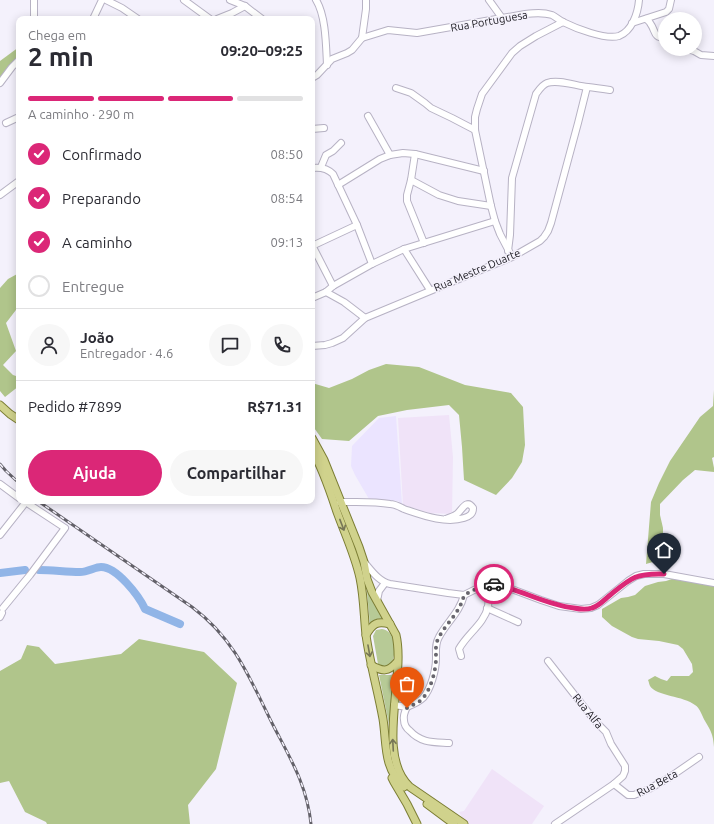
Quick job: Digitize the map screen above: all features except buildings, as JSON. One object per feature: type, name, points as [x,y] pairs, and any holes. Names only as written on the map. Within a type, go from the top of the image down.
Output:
[{"type":"main road","points":[[0,405],[16,418]]},
{"type":"main road","points":[[0,411],[16,422]]},
{"type":"main road","points":[[315,444],[324,460],[340,502],[360,547],[367,579],[374,596],[396,635],[398,642],[393,711],[395,761],[404,782],[413,790],[464,824]]},
{"type":"main road","points":[[315,456],[327,482],[352,550],[362,589],[366,635],[383,720],[386,755],[389,764],[402,786],[454,824]]},
{"type":"main road","points":[[366,635],[373,625],[380,623],[390,624]]},
{"type":"main road","points":[[372,665],[382,670],[390,669],[397,662]]},
{"type":"main road","points":[[392,771],[391,774],[394,782],[417,824]]},
{"type":"main road","points":[[404,800],[410,792]]},
{"type":"street","points":[[34,0],[34,16]]},
{"type":"street","points":[[95,16],[102,0]]},
{"type":"street","points":[[106,0],[134,16]]},
{"type":"street","points":[[184,0],[206,16]]},
{"type":"street","points":[[230,0],[245,6],[258,16]]},
{"type":"street","points":[[316,0],[323,20],[327,65]]},
{"type":"street","points":[[315,76],[332,59],[352,50],[362,38],[366,0]]},
{"type":"street","points":[[489,0],[502,18]]},
{"type":"street","name":"Rua Portuguesa","points":[[362,38],[388,30],[417,33],[525,14],[540,13],[552,16],[563,22],[599,35],[618,36],[623,33],[632,23],[638,8],[639,0]]},
{"type":"street","points":[[632,23],[666,12],[669,9],[671,0]]},
{"type":"street","points":[[224,16],[245,6]]},
{"type":"street","points":[[646,18],[658,37]]},
{"type":"street","points":[[512,257],[495,221],[490,206],[475,130],[477,108],[482,94],[512,53],[536,36],[563,22]]},
{"type":"street","points":[[702,55],[714,56]]},
{"type":"street","points":[[0,83],[16,63]]},
{"type":"street","points":[[508,250],[512,178],[536,94],[540,88],[547,83],[555,82],[610,90]]},
{"type":"street","name":"Rua Mestre Duarte","points":[[315,346],[332,343],[342,338],[365,318],[512,257],[540,241],[548,231],[587,87]]},
{"type":"street","points":[[396,88],[411,93],[431,108],[475,130]]},
{"type":"street","points":[[368,116],[390,155]]},
{"type":"street","points":[[6,123],[16,118]]},
{"type":"street","points":[[315,129],[324,128]]},
{"type":"street","points":[[321,168],[326,155],[333,151],[340,143]]},
{"type":"street","points":[[338,185],[380,159],[390,155],[403,153],[416,154],[484,171]]},
{"type":"street","points":[[416,154],[407,201],[424,243]]},
{"type":"street","points":[[315,168],[321,168],[330,171],[333,174],[357,225],[372,264]]},
{"type":"street","points":[[411,180],[439,195],[458,201],[490,206]]},
{"type":"street","points":[[0,195],[16,183]]},
{"type":"street","points":[[315,297],[326,292],[333,286],[372,264],[404,249],[495,221]]},
{"type":"street","points":[[315,245],[357,225]]},
{"type":"street","points":[[404,249],[430,290]]},
{"type":"street","points":[[315,252],[333,286]]},
{"type":"street","points":[[326,292],[344,302],[365,318]]},
{"type":"street","points":[[0,484],[16,496]]},
{"type":"street","points":[[340,502],[391,504],[426,516],[446,519]]},
{"type":"street","points":[[0,535],[23,504]]},
{"type":"street","points":[[1,612],[65,528],[28,504]]},
{"type":"street","points":[[364,562],[385,583],[464,595],[480,587],[494,584],[501,585],[559,606],[581,609],[591,608],[598,605],[628,581],[636,576],[644,574],[664,574],[714,583]]},
{"type":"street","points":[[377,601],[379,591],[385,583]]},
{"type":"street","points":[[461,656],[459,649],[461,644],[478,625],[487,608],[489,584]]},
{"type":"street","points":[[449,743],[420,740],[413,735],[404,724],[404,716],[407,708],[423,698],[427,692],[433,678],[435,668],[436,643],[439,636],[459,609],[464,595]]},
{"type":"street","points":[[487,608],[518,622]]},
{"type":"street","name":"Rua Alfa","points":[[548,661],[595,721],[606,732],[611,744],[625,766],[623,776],[614,784],[555,824]]},
{"type":"street","points":[[394,705],[407,708]]},
{"type":"street","name":"Rua Beta","points":[[614,784],[628,794],[634,796],[670,777],[699,757]]},
{"type":"shaded area","points":[[449,415],[453,457],[452,514],[430,513],[403,505],[398,418]]},
{"type":"shaded area","points":[[396,416],[402,504],[398,501],[369,499],[351,466],[352,446],[379,418]]},
{"type":"shaded area","points":[[492,769],[544,806],[532,824],[469,824],[464,821],[459,812],[464,811]]},
{"type":"green space","points":[[16,49],[16,61],[0,78],[0,61]]},
{"type":"green space","points":[[16,275],[16,310],[6,323],[16,351],[3,365],[16,376],[16,388],[5,397],[0,391],[0,288],[8,279]]},
{"type":"green space","points":[[386,364],[419,367],[465,385],[511,393],[523,407],[525,445],[522,462],[512,478],[496,495],[464,480],[459,415],[449,405],[407,410],[378,416],[349,441],[322,439],[315,429],[315,384],[329,388],[352,379],[369,370]]},
{"type":"green space","points":[[714,390],[714,457],[712,458],[714,472],[695,470],[660,504],[660,515],[663,528],[663,559],[646,564],[651,502],[670,461],[700,417],[713,406]]},
{"type":"green space","points":[[672,579],[714,585],[714,747],[711,733],[697,706],[690,702],[658,692],[649,684],[648,680],[655,676],[667,681],[671,676],[689,676],[693,672],[692,664],[683,649],[678,645],[632,637],[612,626],[602,617],[602,609],[621,598],[635,595],[645,586]]},
{"type":"green space","points":[[367,591],[384,620],[376,620],[370,625]]},
{"type":"green space","points":[[382,629],[389,632],[393,639],[394,655],[390,665],[382,667],[378,664],[373,636],[376,630]]},
{"type":"green space","points":[[139,639],[204,652],[237,683],[216,769],[188,805],[190,824],[47,824],[46,822],[25,812],[9,781],[0,783],[0,671],[21,659],[27,645],[39,647],[55,664],[121,654]]},
{"type":"green space","points":[[393,674],[390,729],[379,675]]},
{"type":"waterway","points":[[39,570],[80,572],[99,567],[107,568],[127,583],[145,609],[180,624]]},
{"type":"waterway","points":[[0,573],[25,570]]},
{"type":"railway","points":[[0,464],[16,480]]},
{"type":"railway","points":[[42,504],[192,607],[220,632],[249,676],[297,772],[306,797],[311,824]]},
{"type":"way so far","points":[[407,708],[418,702],[427,692],[433,678],[435,668],[436,643],[439,636],[459,609],[464,599],[464,595],[480,587],[494,584]]},
{"type":"route","points":[[494,584],[501,585],[559,606],[581,609],[591,608],[598,605],[636,576],[644,574],[664,574]]}]
